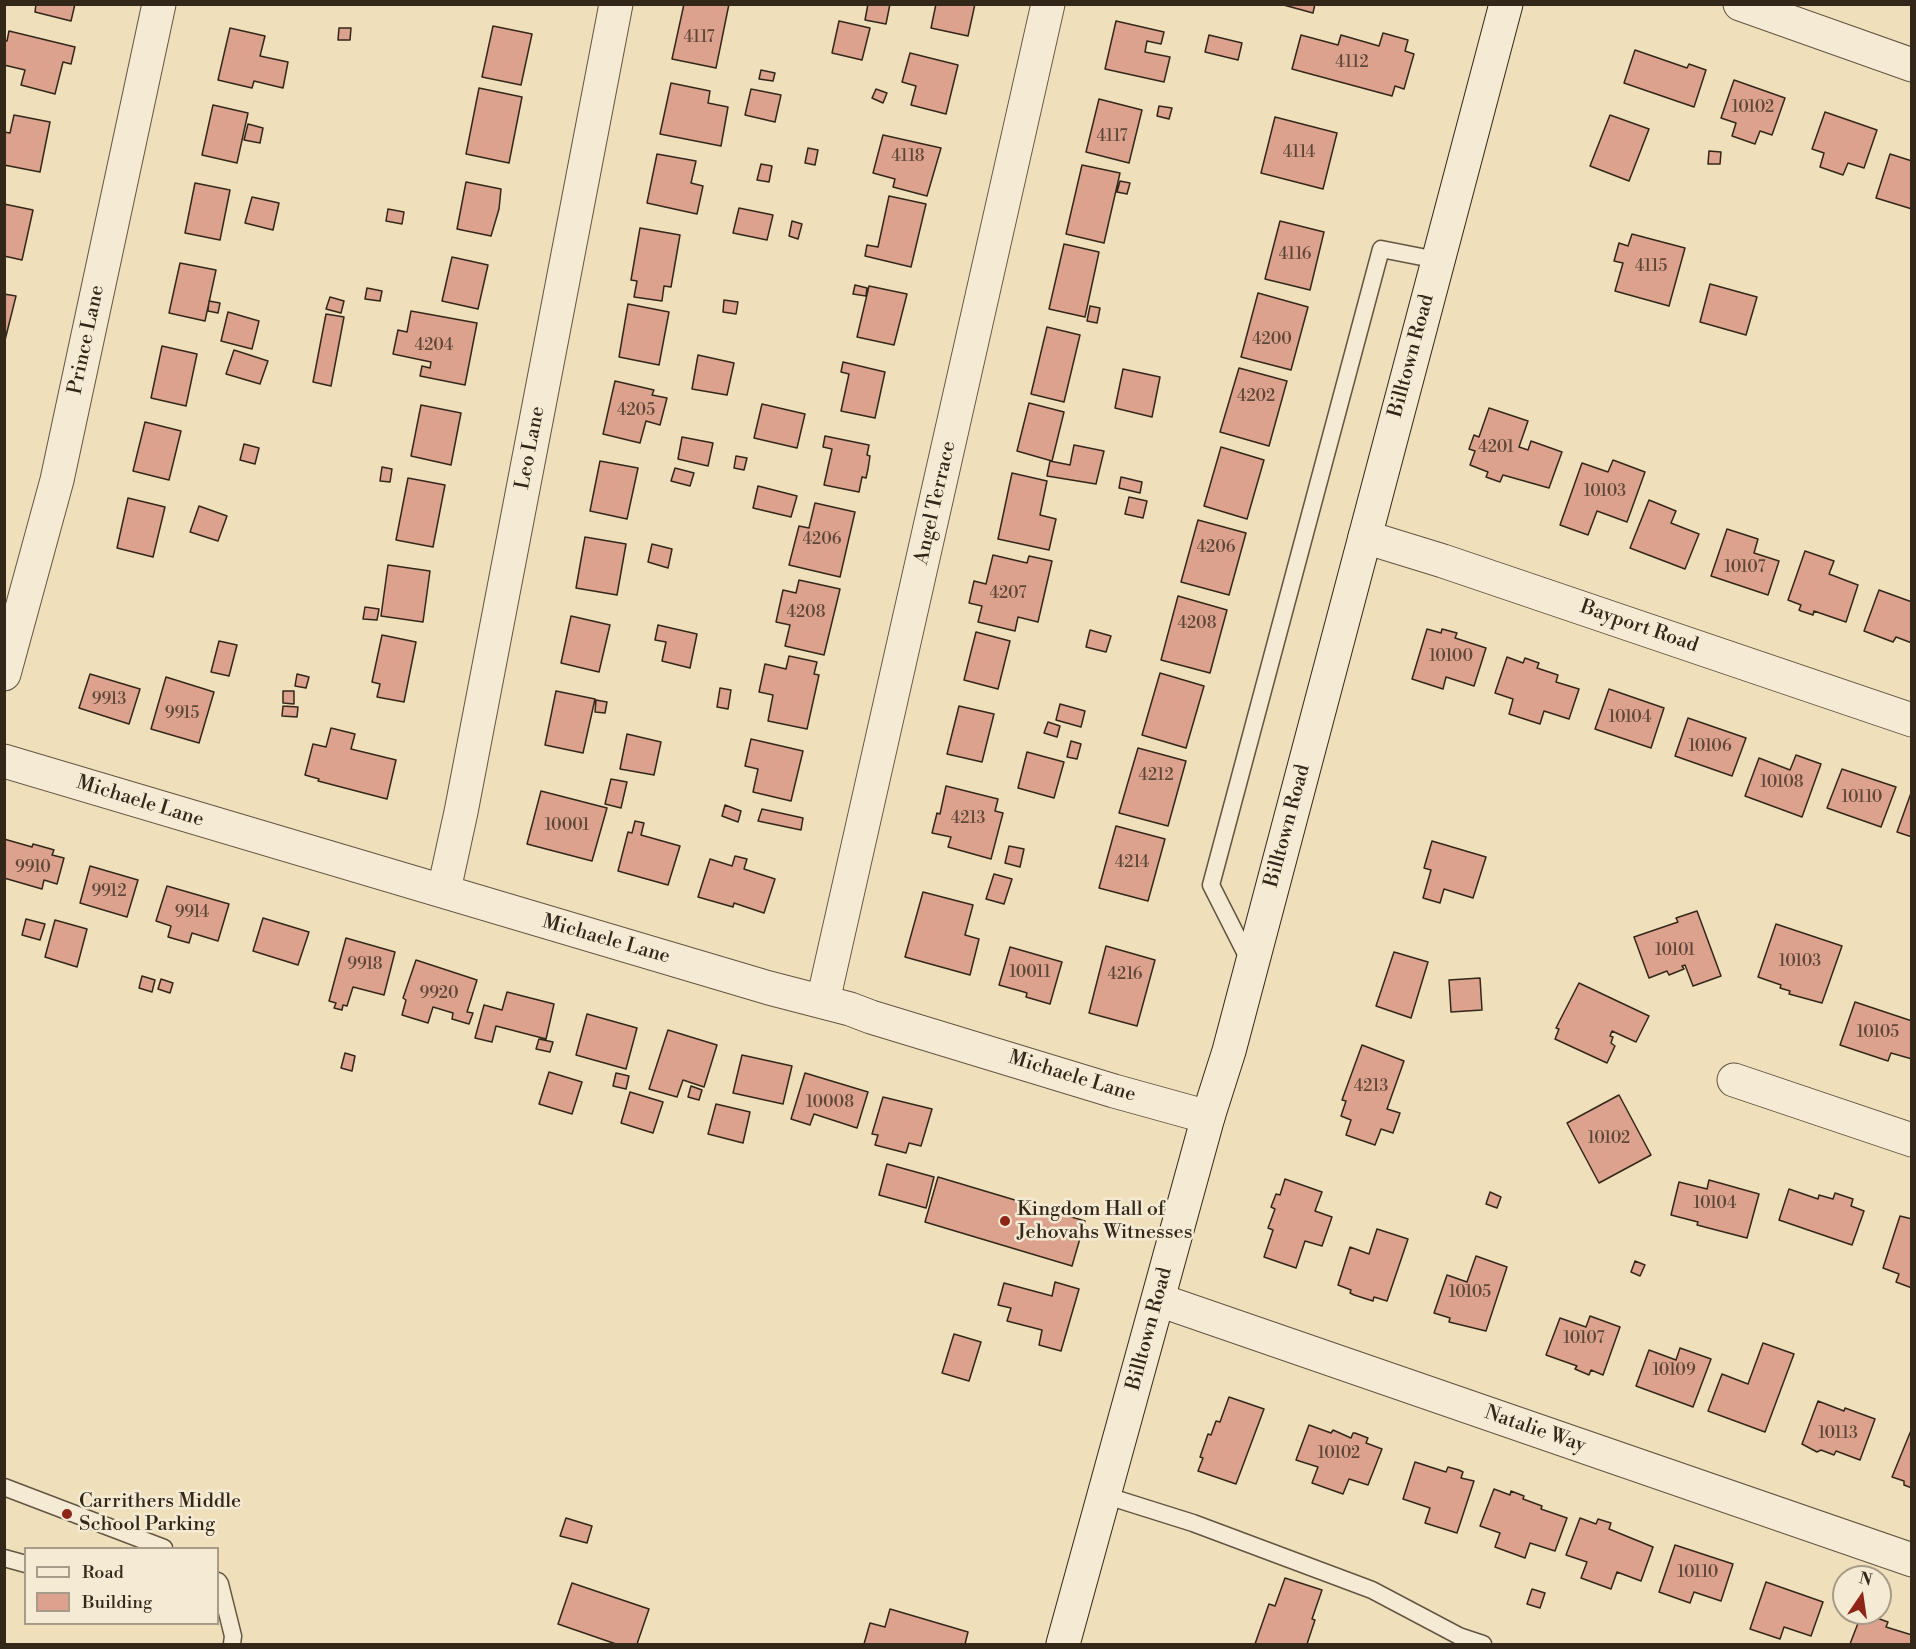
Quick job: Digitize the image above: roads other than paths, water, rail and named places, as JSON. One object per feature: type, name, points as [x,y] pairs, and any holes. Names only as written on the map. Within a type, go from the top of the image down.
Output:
[{"type":"street","name":"Prince Lane","points":[[4,674],[57,480],[159,4]]},
{"type":"street","name":"Leo Lane","points":[[444,890],[461,812],[616,4]]},
{"type":"street","name":"Angel Terrace","points":[[823,1001],[1048,4]]},
{"type":"street","name":"Billtown Road","points":[[1063,1644],[1228,1051],[1506,4]]},
{"type":"street","points":[[1740,4],[1911,65]]},
{"type":"street","name":"Bayport Road","points":[[1365,537],[1443,561],[1911,720]]},
{"type":"street","name":"Michaele Lane","points":[[4,761],[769,988],[823,1001],[1114,1091],[1208,1117]]},
{"type":"street","points":[[1734,1080],[1911,1140]]},
{"type":"street","name":"Natalie Way","points":[[1159,1300],[1911,1560]]},
{"type":"lane","points":[[1251,965],[1211,885],[1381,249],[1437,260]]},
{"type":"lane","points":[[4,1487],[161,1547]]},
{"type":"lane","points":[[1104,1495],[1193,1523],[1372,1590],[1460,1636],[1483,1644]]},
{"type":"lane","points":[[4,1558],[24,1563]]},
{"type":"lane","points":[[219,1582],[227,1632]]},
{"type":"place","name":"Kingdom Hall of Jehovahs Witnesses","points":[[1005,1221]]},
{"type":"place","name":"Carrithers Middle School Parking","points":[[67,1514]]}]
